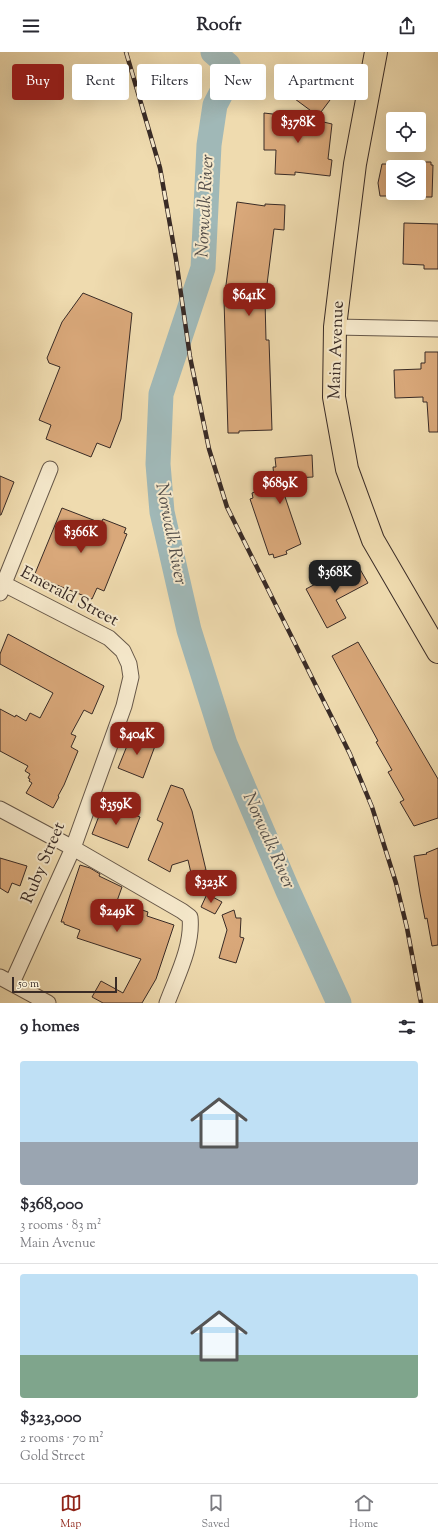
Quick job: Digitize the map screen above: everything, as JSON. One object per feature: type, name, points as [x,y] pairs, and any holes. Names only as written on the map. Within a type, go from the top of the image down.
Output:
[{"type":"main road","name":"Main Avenue","points":[[376,52],[355,164],[335,327],[334,398],[347,468],[373,540],[438,652]]},
{"type":"street","points":[[335,327],[438,329]]},
{"type":"street","points":[[2,589],[50,469]]},
{"type":"street","name":"Emerald Street","points":[[2,589],[109,638],[123,651],[129,664]]},
{"type":"street","name":"Ruby Street","points":[[6,980],[73,848],[124,706],[131,677],[129,664]]},
{"type":"street","points":[[0,810],[73,848],[190,917],[190,941],[167,1003]]},
{"type":"street","points":[[6,980],[48,1003]]},
{"type":"building","points":[[296,100],[330,100],[318,116]]},
{"type":"building","points":[[264,113],[316,119],[315,120],[332,124],[328,159],[332,160],[330,176],[295,172],[295,175],[275,174],[276,150],[264,150]]},
{"type":"building","points":[[426,162],[431,162],[431,165],[433,165],[432,197],[426,197]]},
{"type":"building","points":[[382,164],[386,164],[386,196],[380,196],[378,183]]},
{"type":"building","points":[[237,202],[265,206],[265,204],[285,205],[284,230],[274,229],[265,300],[266,340],[269,340],[272,430],[239,431],[239,433],[228,433],[224,300]]},
{"type":"building","points":[[404,223],[438,224],[438,269],[424,269],[424,265],[403,264]]},
{"type":"building","points":[[83,293],[132,313],[121,419],[110,448],[97,443],[91,457],[46,439],[51,425],[39,420],[60,367],[49,363],[47,358],[62,322]]},
{"type":"building","points":[[425,352],[438,352],[438,432],[429,432],[427,402],[423,402],[423,397],[395,398],[394,370],[421,369],[421,363],[425,363]]},
{"type":"building","points":[[312,455],[313,477],[279,479],[301,544],[286,551],[287,554],[274,558],[273,554],[269,555],[250,499],[253,498],[252,493],[266,488],[265,478],[274,477],[273,467],[276,467],[275,458]]},
{"type":"building","points":[[0,476],[14,482],[1,515],[0,515]]},
{"type":"building","points":[[62,508],[101,523],[103,519],[126,528],[124,533],[127,534],[104,591],[97,588],[92,599],[34,576]]},
{"type":"building","points":[[357,564],[368,583],[336,600],[346,618],[327,628],[306,589],[325,579],[326,581]]},
{"type":"building","points":[[8,634],[104,686],[92,714],[84,710],[71,734],[76,736],[71,747],[78,751],[53,808],[26,793],[32,783],[28,778],[30,774],[25,771],[28,766],[0,751],[0,709],[15,717],[16,715],[26,721],[30,713],[40,718],[53,693],[0,664],[0,654]]},
{"type":"building","points":[[358,642],[438,779],[438,818],[414,826],[400,802],[404,800],[388,772],[392,770],[332,656]]},
{"type":"building","points":[[139,733],[152,739],[150,744],[155,746],[143,778],[118,768],[131,736],[137,739]]},
{"type":"building","points":[[171,785],[183,789],[192,811],[206,870],[191,873],[188,860],[172,865],[170,872],[148,860],[163,823],[157,820]]},
{"type":"building","points":[[104,803],[140,817],[128,848],[92,834]]},
{"type":"building","points":[[438,848],[438,945],[432,946],[427,918],[425,919],[414,856],[427,854],[426,853]]},
{"type":"building","points":[[0,858],[27,866],[20,886],[12,883],[8,893],[0,888]]},
{"type":"building","points":[[80,865],[90,868],[100,874],[99,876],[122,887],[117,901],[148,912],[147,916],[174,925],[156,979],[142,1003],[103,1003],[92,997],[101,981],[123,993],[141,959],[77,938],[80,930],[61,922]]},
{"type":"building","points":[[207,894],[222,902],[215,914],[201,907]]},
{"type":"building","points":[[234,910],[236,918],[241,918],[240,937],[244,938],[236,963],[219,958],[227,930],[222,915]]},
{"type":"waterway","name":"Norwalk River","points":[[213,52],[228,65],[227,82],[215,105],[209,145],[203,268],[161,394],[158,464],[162,512],[189,630],[225,744],[288,891],[339,1003]]},
{"type":"railway","points":[[126,52],[160,168],[176,259],[190,357],[209,449],[227,507],[350,754],[372,807],[396,883],[407,928],[421,1003]]}]
